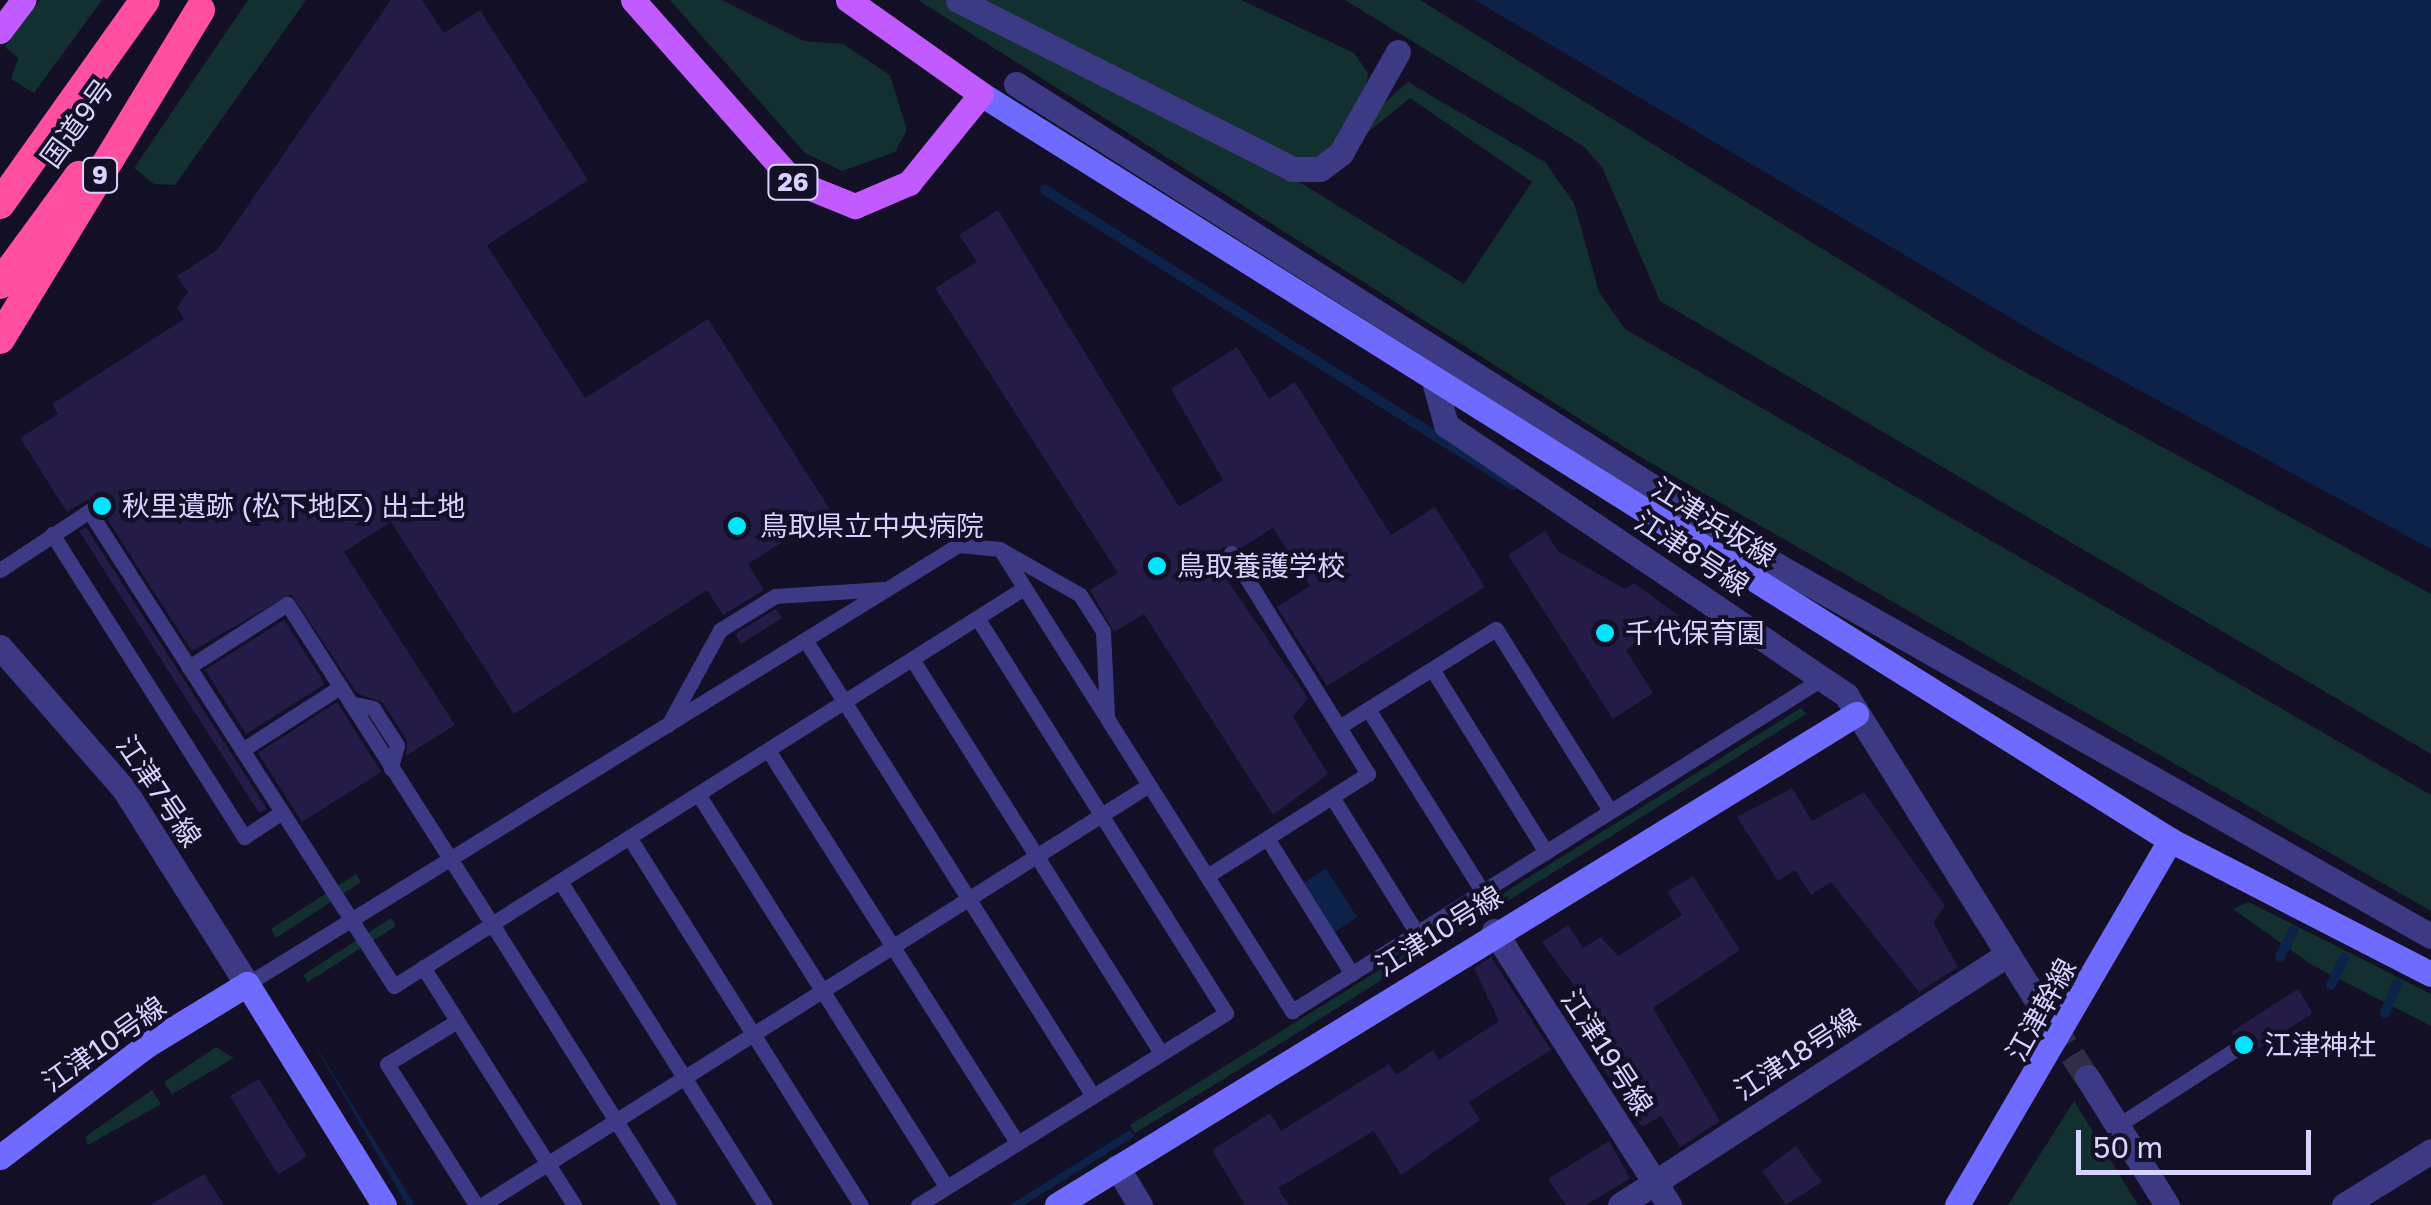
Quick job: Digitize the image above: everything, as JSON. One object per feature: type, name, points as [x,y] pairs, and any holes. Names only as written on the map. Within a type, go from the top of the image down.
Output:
[{"type":"highway","name":"9","points":[[0,178],[143,0]]},
{"type":"highway","name":"国道9号","points":[[0,204],[143,0]]},
{"type":"highway","name":"9","points":[[0,339],[204,5]]},
{"type":"highway","name":"国道9号","points":[[0,284],[204,5]]},
{"type":"main road","points":[[0,31],[23,0]]},
{"type":"main road","name":"26","points":[[633,0],[782,170],[828,202],[870,205],[896,193],[981,94]]},
{"type":"main road","points":[[848,0],[981,94]]},
{"type":"street","points":[[958,0],[1292,169],[1320,169],[1341,153],[1398,52]]},
{"type":"street","points":[[1016,84],[1773,563],[2431,936]]},
{"type":"street","name":"江津浜坂線","points":[[981,94],[1434,385],[2170,840],[2431,974]]},
{"type":"street","name":"江津8号線","points":[[1434,385],[1446,424],[1822,678],[1856,714],[2032,993]]},
{"type":"street","name":"江津7号線","points":[[0,646],[114,775],[247,984]]},
{"type":"street","name":"江津10号線","points":[[1057,1205],[1494,931],[1856,714]]},
{"type":"street","name":"江津幹線","points":[[1957,1205],[2170,840]]},
{"type":"street","name":"江津19号線","points":[[1494,931],[1669,1205]]},
{"type":"street","name":"江津18号線","points":[[1620,1205],[2008,954]]},
{"type":"street","points":[[247,984],[384,1205]]},
{"type":"street","name":"江津10号線","points":[[0,1157],[147,1046],[247,984]]},
{"type":"street","points":[[2087,1077],[2167,1205]]},
{"type":"street","points":[[2344,1205],[2431,1151]]},
{"type":"street","points":[[1117,1168],[1140,1205]]},
{"type":"lane","points":[[0,570],[89,511],[394,986],[1024,588]]},
{"type":"lane","points":[[52,534],[244,836],[282,812]]},
{"type":"lane","points":[[247,984],[958,545],[1000,549],[1088,607],[1103,631],[1107,717]]},
{"type":"lane","points":[[1000,549],[1292,1011],[1822,678]]},
{"type":"lane","points":[[1207,876],[1368,774],[1231,553]]},
{"type":"lane","points":[[666,728],[734,622],[775,596],[889,589]]},
{"type":"lane","points":[[189,667],[286,604],[669,1205]]},
{"type":"lane","points":[[918,1205],[1226,1012],[977,618]]},
{"type":"lane","points":[[1339,727],[1496,629],[1610,811]]},
{"type":"lane","points":[[806,641],[1093,1096]]},
{"type":"lane","points":[[912,658],[1161,1052]]},
{"type":"lane","points":[[1432,669],[1546,852]]},
{"type":"lane","points":[[242,750],[340,688]]},
{"type":"lane","points":[[1368,709],[1482,892]]},
{"type":"lane","points":[[768,750],[1017,1143]]},
{"type":"lane","points":[[457,1020],[387,1064],[479,1205],[1150,785]]},
{"type":"lane","points":[[698,794],[946,1187]]},
{"type":"lane","points":[[1332,797],[1417,933]]},
{"type":"lane","points":[[629,837],[861,1205]]},
{"type":"lane","points":[[1267,838],[1352,974]]},
{"type":"lane","points":[[560,881],[765,1205]]},
{"type":"lane","points":[[424,967],[574,1205]]},
{"type":"lane","points":[[2117,1126],[2236,1049]]},
{"type":"green space","points":[[40,0],[102,0],[34,93],[11,79],[18,58],[5,47]]},
{"type":"green space","points":[[248,0],[306,0],[175,185],[154,184],[134,168]]},
{"type":"green space","points":[[670,0],[722,0],[804,41],[843,44],[890,75],[907,130],[895,152],[842,171],[805,153]]},
{"type":"green space","points":[[918,0],[944,0],[1306,186],[1464,284],[1532,182],[1410,98],[1362,137],[1384,103],[1408,82],[1545,162],[1574,203],[1599,292],[1625,329],[2431,795],[2431,911],[1632,452]]},
{"type":"green space","points":[[975,0],[1241,0],[1354,53],[1368,73],[1364,102],[1333,151],[1300,162]]},
{"type":"green space","points":[[1345,0],[1420,0],[1994,355],[2431,594],[2431,754],[1660,301],[1602,167],[1583,146]]},
{"type":"green space","points":[[1801,708],[1806,714],[1135,1133],[1130,1125]]},
{"type":"green space","points":[[356,874],[361,882],[276,938],[271,929]]},
{"type":"green space","points":[[2249,902],[2431,994],[2431,1026],[2312,965],[2233,909]]},
{"type":"green space","points":[[391,918],[396,926],[308,982],[303,975]]},
{"type":"green space","points":[[216,1047],[234,1058],[172,1094],[164,1082]]},
{"type":"green space","points":[[152,1090],[161,1104],[88,1145],[85,1137]]},
{"type":"green space","points":[[2074,1101],[2138,1205],[2008,1205]]},
{"type":"water","points":[[1475,0],[2431,0],[2431,549],[2053,343]]},
{"type":"water","points":[[1326,869],[1357,917],[1331,935],[1300,885]]},
{"type":"water","points":[[305,1029],[415,1205],[407,1205]]},
{"type":"water","points":[[1130,1130],[1135,1136],[1024,1205],[1010,1205]]},
{"type":"building","points":[[391,0],[422,0],[444,33],[480,10],[588,180],[487,245],[585,398],[708,319],[831,511],[748,564],[764,590],[723,615],[707,590],[514,714],[391,522],[344,552],[455,725],[406,756],[407,740],[382,702],[357,693],[291,594],[192,651],[98,505],[87,500],[67,512],[20,438],[58,414],[52,404],[184,319],[177,308],[188,292],[177,276],[217,250]]},
{"type":"building","points":[[998,210],[1179,507],[1223,480],[1171,389],[1237,347],[1269,399],[1295,382],[1391,535],[1435,507],[1485,587],[1327,686],[1277,607],[1310,586],[1273,528],[1241,548],[1222,547],[1216,564],[1308,698],[1293,717],[1328,774],[1273,815],[1144,614],[1114,632],[1090,590],[1118,573],[935,288],[977,262],[959,235]]},
{"type":"building","points":[[86,527],[267,809],[259,813],[79,531]]},
{"type":"building","name":"千代保育園","points":[[1545,531],[1558,551],[1625,589],[1634,583],[1679,616],[1626,650],[1653,693],[1613,719],[1508,555]]},
{"type":"building","points":[[776,609],[782,618],[741,644],[735,634]]},
{"type":"building","points":[[284,620],[325,684],[246,734],[205,670]]},
{"type":"building","points":[[337,702],[381,772],[302,822],[258,753]]},
{"type":"building","points":[[1792,788],[1812,821],[1864,792],[1945,906],[1933,922],[1958,967],[1919,992],[1831,882],[1811,895],[1795,870],[1778,881],[1737,817]]},
{"type":"building","points":[[1693,876],[1740,950],[1653,1008],[1720,1121],[1680,1147],[1661,1116],[1642,1127],[1595,1055],[1616,1042],[1542,942],[1568,925],[1583,948],[1601,937],[1618,956],[1682,915],[1667,892]]},
{"type":"building","points":[[1491,957],[1551,1050],[1469,1102],[1480,1120],[1401,1175],[1374,1131],[1278,1188],[1289,1205],[1245,1205],[1212,1150],[1270,1113],[1281,1131],[1389,1064],[1396,1075],[1433,1050],[1439,1060],[1499,1021],[1474,968]]},
{"type":"building","points":[[2298,989],[2313,1013],[2247,1056],[2231,1032]]},
{"type":"building","points":[[259,1079],[307,1156],[278,1175],[230,1096]]},
{"type":"building","points":[[1609,1141],[1630,1178],[1586,1205],[1566,1205],[1548,1179]]},
{"type":"building","points":[[1796,1146],[1822,1182],[1786,1205],[1762,1171]]},
{"type":"building","points":[[204,1174],[224,1205],[150,1205]]},
{"type":"waterway","points":[[1045,190],[1513,485]]},
{"type":"waterway","points":[[2280,957],[2294,930]]},
{"type":"waterway","points":[[2331,985],[2344,958]]},
{"type":"waterway","points":[[2385,1013],[2397,983]]},
{"type":"tunnel","points":[[2032,993],[2087,1077]]},
{"type":"place","name":"秋里遺跡 (松下地区) 出土地","points":[[102,506]]},
{"type":"place","name":"鳥取県立中央病院","points":[[737,526]]},
{"type":"place","name":"鳥取養護学校","points":[[1157,566]]},
{"type":"place","name":"千代保育園","points":[[1605,633]]},
{"type":"place","name":"江津神社","points":[[2244,1045]]}]
